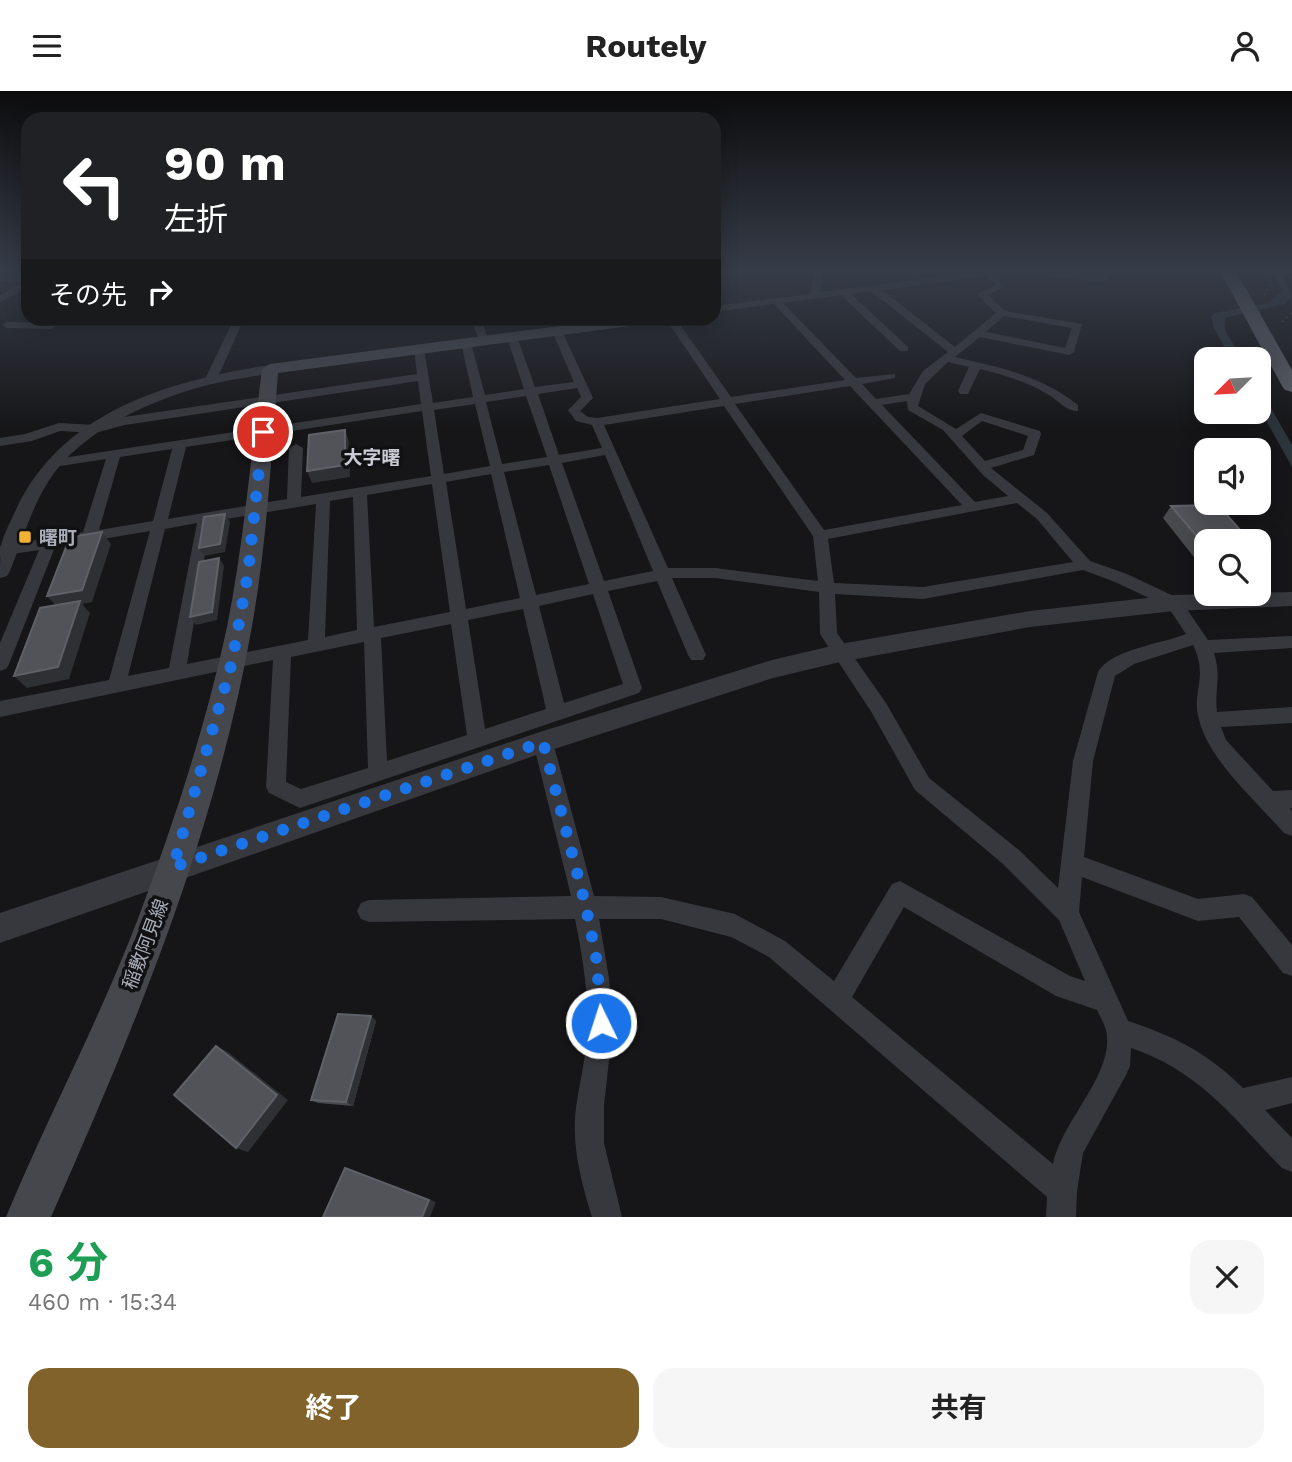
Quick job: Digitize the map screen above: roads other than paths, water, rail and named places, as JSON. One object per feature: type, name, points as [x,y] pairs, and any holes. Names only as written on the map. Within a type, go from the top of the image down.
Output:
[{"type":"highway","points":[[1266,324],[1292,386]]},
{"type":"highway","points":[[1269,324],[1292,362]]},
{"type":"main road","points":[[270,369],[594,326]]},
{"type":"main road","name":"稲敷阿見線","points":[[28,1217],[143,952],[173,867],[232,662],[248,573],[270,369]]},
{"type":"street","points":[[797,324],[972,507]]},
{"type":"street","points":[[877,324],[904,348]]},
{"type":"street","points":[[913,324],[949,355],[1032,382],[1055,393],[1074,408]]},
{"type":"street","points":[[986,324],[979,334],[932,367],[913,397],[912,407],[939,422],[955,435],[983,466],[1042,516],[1084,565]]},
{"type":"street","points":[[979,334],[1069,352],[1078,326],[1064,324]]},
{"type":"street","points":[[3,327],[51,326]]},
{"type":"street","points":[[211,379],[236,326]]},
{"type":"street","points":[[479,326],[484,341]]},
{"type":"street","points":[[676,326],[820,536],[827,588],[829,634],[879,708],[922,784],[1011,857],[1067,912],[1119,1031],[1117,1066],[1070,1149],[1061,1204]]},
{"type":"street","points":[[557,331],[587,398],[574,409],[577,417],[584,421],[597,422],[891,376]]},
{"type":"street","points":[[282,652],[276,787],[300,799],[633,688],[512,337]]},
{"type":"street","points":[[466,343],[558,714]]},
{"type":"street","points":[[419,349],[477,741]]},
{"type":"street","points":[[964,391],[976,365]]},
{"type":"street","points":[[0,571],[5,551],[37,487],[54,464],[95,429],[147,401],[211,379],[270,369]]},
{"type":"street","points":[[0,442],[27,438],[59,427],[95,429],[124,421],[423,377]]},
{"type":"street","points":[[54,464],[581,384]]},
{"type":"street","points":[[873,403],[913,397]]},
{"type":"street","points":[[955,435],[970,428],[981,417],[1035,434],[1029,452],[1021,457],[983,466]]},
{"type":"street","points":[[597,422],[697,656]]},
{"type":"street","points":[[117,685],[180,445]]},
{"type":"street","points":[[295,502],[296,448]]},
{"type":"street","points":[[5,551],[608,451]]},
{"type":"street","points":[[89,537],[114,454]]},
{"type":"street","points":[[360,491],[378,774]]},
{"type":"street","points":[[316,645],[323,497]]},
{"type":"street","points":[[820,536],[1019,498]]},
{"type":"street","points":[[177,673],[205,516]]},
{"type":"street","points":[[0,664],[49,543]]},
{"type":"street","points":[[0,709],[664,574],[715,573],[827,588],[923,593],[1084,565],[1121,578],[1174,604],[1199,642],[1211,672],[1206,700],[1208,720],[1219,745],[1292,826]]},
{"type":"street","points":[[0,928],[715,685],[840,653],[1030,619],[1174,604],[1292,599]]},
{"type":"street","points":[[1067,912],[1083,761],[1107,673],[1122,660],[1133,655],[1178,645],[1199,642],[1292,642]]},
{"type":"street","points":[[1208,720],[1292,715]]},
{"type":"street","points":[[543,742],[586,907],[597,962],[601,1023],[589,1120],[597,1186],[607,1217]]},
{"type":"street","points":[[1268,800],[1292,799]]},
{"type":"street","points":[[1072,863],[1198,911],[1244,905],[1292,964]]},
{"type":"street","points":[[837,999],[900,892],[1065,987],[1105,1000]]},
{"type":"street","points":[[369,911],[661,908],[735,926],[777,949],[837,999],[1061,1204]]},
{"type":"street","points":[[1119,1031],[1164,1046],[1210,1074],[1292,1158]]},
{"type":"street","points":[[1239,1103],[1292,1090]]},
{"type":"place","name":"曙町","points":[[25,537]]},
{"type":"district","name":"大字曙","points":[[372,457]]}]
